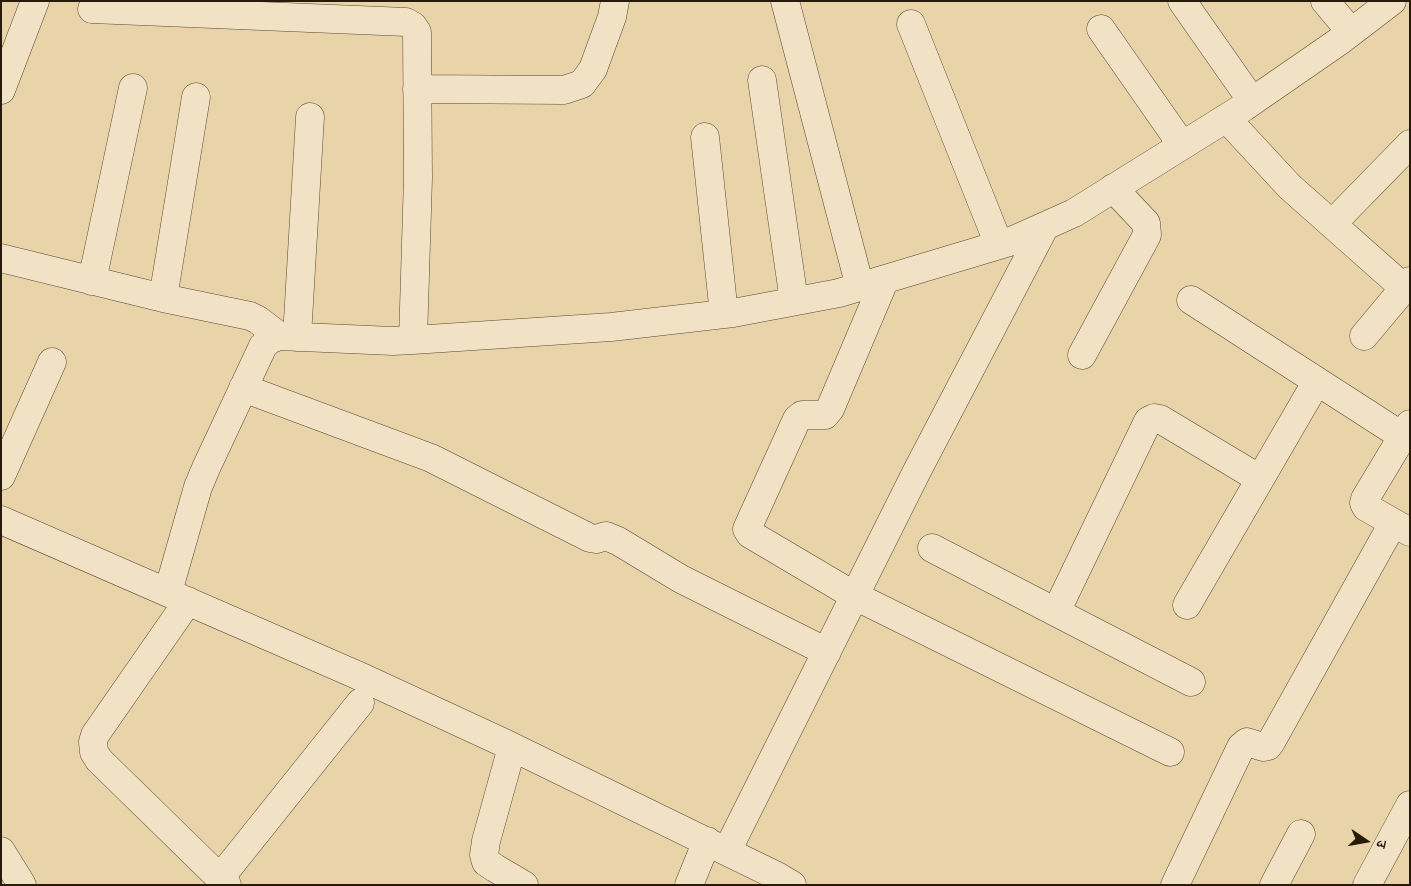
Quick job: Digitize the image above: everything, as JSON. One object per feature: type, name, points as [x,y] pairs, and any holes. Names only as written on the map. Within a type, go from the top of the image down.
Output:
[{"type":"street","points":[[1,90],[35,1]]},
{"type":"street","points":[[417,89],[564,90],[582,84],[593,69],[612,17],[615,1]]},
{"type":"street","points":[[785,1],[872,283],[830,410],[825,415],[802,416],[797,419],[748,529],[750,534],[855,596],[1170,752]]},
{"type":"street","points":[[1182,1],[1252,101]]},
{"type":"street","points":[[1325,1],[1351,32]]},
{"type":"street","points":[[360,703],[223,881],[99,760],[94,752],[93,742],[95,734],[178,596],[198,487],[263,346],[269,340],[288,337],[413,340],[611,327],[724,314],[838,293],[1009,242],[1074,212],[1226,118],[1351,32],[1392,1]]},
{"type":"street","points":[[92,9],[406,22],[413,26],[417,32],[418,178],[413,340]]},
{"type":"street","points":[[912,24],[999,245]]},
{"type":"street","points":[[1101,29],[1182,145]]},
{"type":"street","points":[[762,80],[794,301]]},
{"type":"street","points":[[92,281],[133,88]]},
{"type":"street","points":[[163,298],[196,97]]},
{"type":"street","points":[[288,337],[310,117]]},
{"type":"street","points":[[1226,118],[1290,187],[1332,224],[1407,284],[1364,336]]},
{"type":"street","points":[[705,137],[724,314]]},
{"type":"street","points":[[1332,224],[1410,144]]},
{"type":"street","points":[[1082,354],[1147,235],[1146,223],[1114,188]]},
{"type":"street","points":[[689,885],[717,846],[827,652],[917,471],[1045,226]]},
{"type":"street","points":[[1,258],[163,298],[250,316],[288,337]]},
{"type":"street","points":[[1175,885],[1242,747],[1247,742],[1263,748],[1271,742],[1401,528],[1366,507],[1365,498],[1406,430],[1316,381],[1191,300]]},
{"type":"street","points":[[1,476],[52,362]]},
{"type":"street","points":[[1187,605],[1316,381]]},
{"type":"street","points":[[243,388],[432,458],[590,538],[596,539],[606,536],[618,540],[680,579],[827,652]]},
{"type":"street","points":[[1056,612],[1148,421],[1154,418],[1160,419],[1260,479]]},
{"type":"street","points":[[1,520],[349,671],[717,846],[792,885]]},
{"type":"street","points":[[932,548],[1191,682]]},
{"type":"street","points":[[512,747],[484,854],[486,862],[524,885]]},
{"type":"street","points":[[1367,885],[1410,806]]},
{"type":"street","points":[[1274,885],[1301,834]]},
{"type":"street","points":[[1,851],[22,885]]}]
